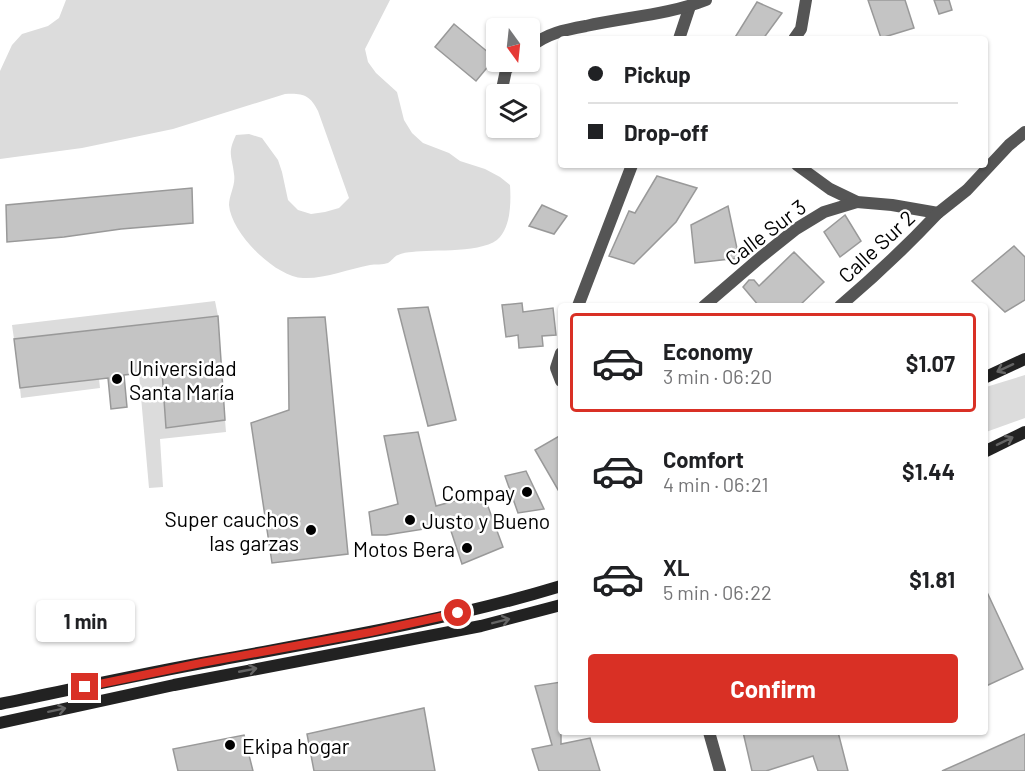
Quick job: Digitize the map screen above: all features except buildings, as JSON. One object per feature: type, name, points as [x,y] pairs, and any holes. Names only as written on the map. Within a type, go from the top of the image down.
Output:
[{"type":"main road","points":[[988,376],[1025,358]]},
{"type":"main road","points":[[988,450],[1025,432]]},
{"type":"main road","points":[[0,704],[201,663],[371,632],[458,613],[558,587]]},
{"type":"main road","points":[[0,723],[174,685],[481,626],[558,606]]},
{"type":"street","points":[[540,41],[552,33],[690,6],[706,0]]},
{"type":"street","points":[[796,36],[801,30],[806,0]]},
{"type":"street","points":[[680,36],[690,6]]},
{"type":"street","name":"Calle Sur 2","points":[[988,168],[1025,132]]},
{"type":"street","points":[[579,303],[631,168]]},
{"type":"street","points":[[801,168],[830,189],[857,202],[938,213]]},
{"type":"street","name":"Calle Sur 2","points":[[844,303],[938,213],[967,190],[988,168]]},
{"type":"street","name":"Calle Sur 3","points":[[707,303],[796,229],[824,212],[857,202]]},
{"type":"street","points":[[710,735],[720,771]]},
{"type":"shaded area","points":[[66,0],[390,0],[365,49],[368,62],[376,73],[397,92],[404,120],[412,133],[423,143],[449,153],[460,161],[485,169],[510,185],[510,212],[504,232],[493,242],[483,246],[405,253],[386,264],[370,265],[320,277],[292,276],[268,262],[256,252],[237,228],[229,205],[234,178],[231,151],[236,135],[249,134],[262,138],[278,160],[288,200],[298,210],[311,214],[325,212],[339,208],[349,198],[318,111],[309,98],[297,94],[285,94],[173,129],[82,148],[0,159],[0,71],[12,45],[22,34],[48,26],[59,18]]},
{"type":"shaded area","points":[[215,301],[218,316],[14,339],[12,325]]},
{"type":"shaded area","points":[[222,364],[222,376],[167,428],[225,420],[226,432],[160,439],[163,487],[149,488],[139,374]]},
{"type":"shaded area","points":[[1025,375],[1025,418],[988,431],[988,386]]},
{"type":"shaded area","points":[[99,379],[100,388],[21,398],[20,388]]},
{"type":"place","name":"Universidad Santa María","points":[[117,379]]},
{"type":"place","name":"Compay","points":[[527,492]]},
{"type":"place","name":"Justo y Bueno","points":[[410,520]]},
{"type":"place","name":"Super cauchos las garzas","points":[[311,530]]},
{"type":"place","name":"Motos Bera","points":[[467,548]]},
{"type":"place","name":"Ekipa hogar","points":[[230,745]]},
{"type":"route","points":[[85,687],[458,613]]}]
